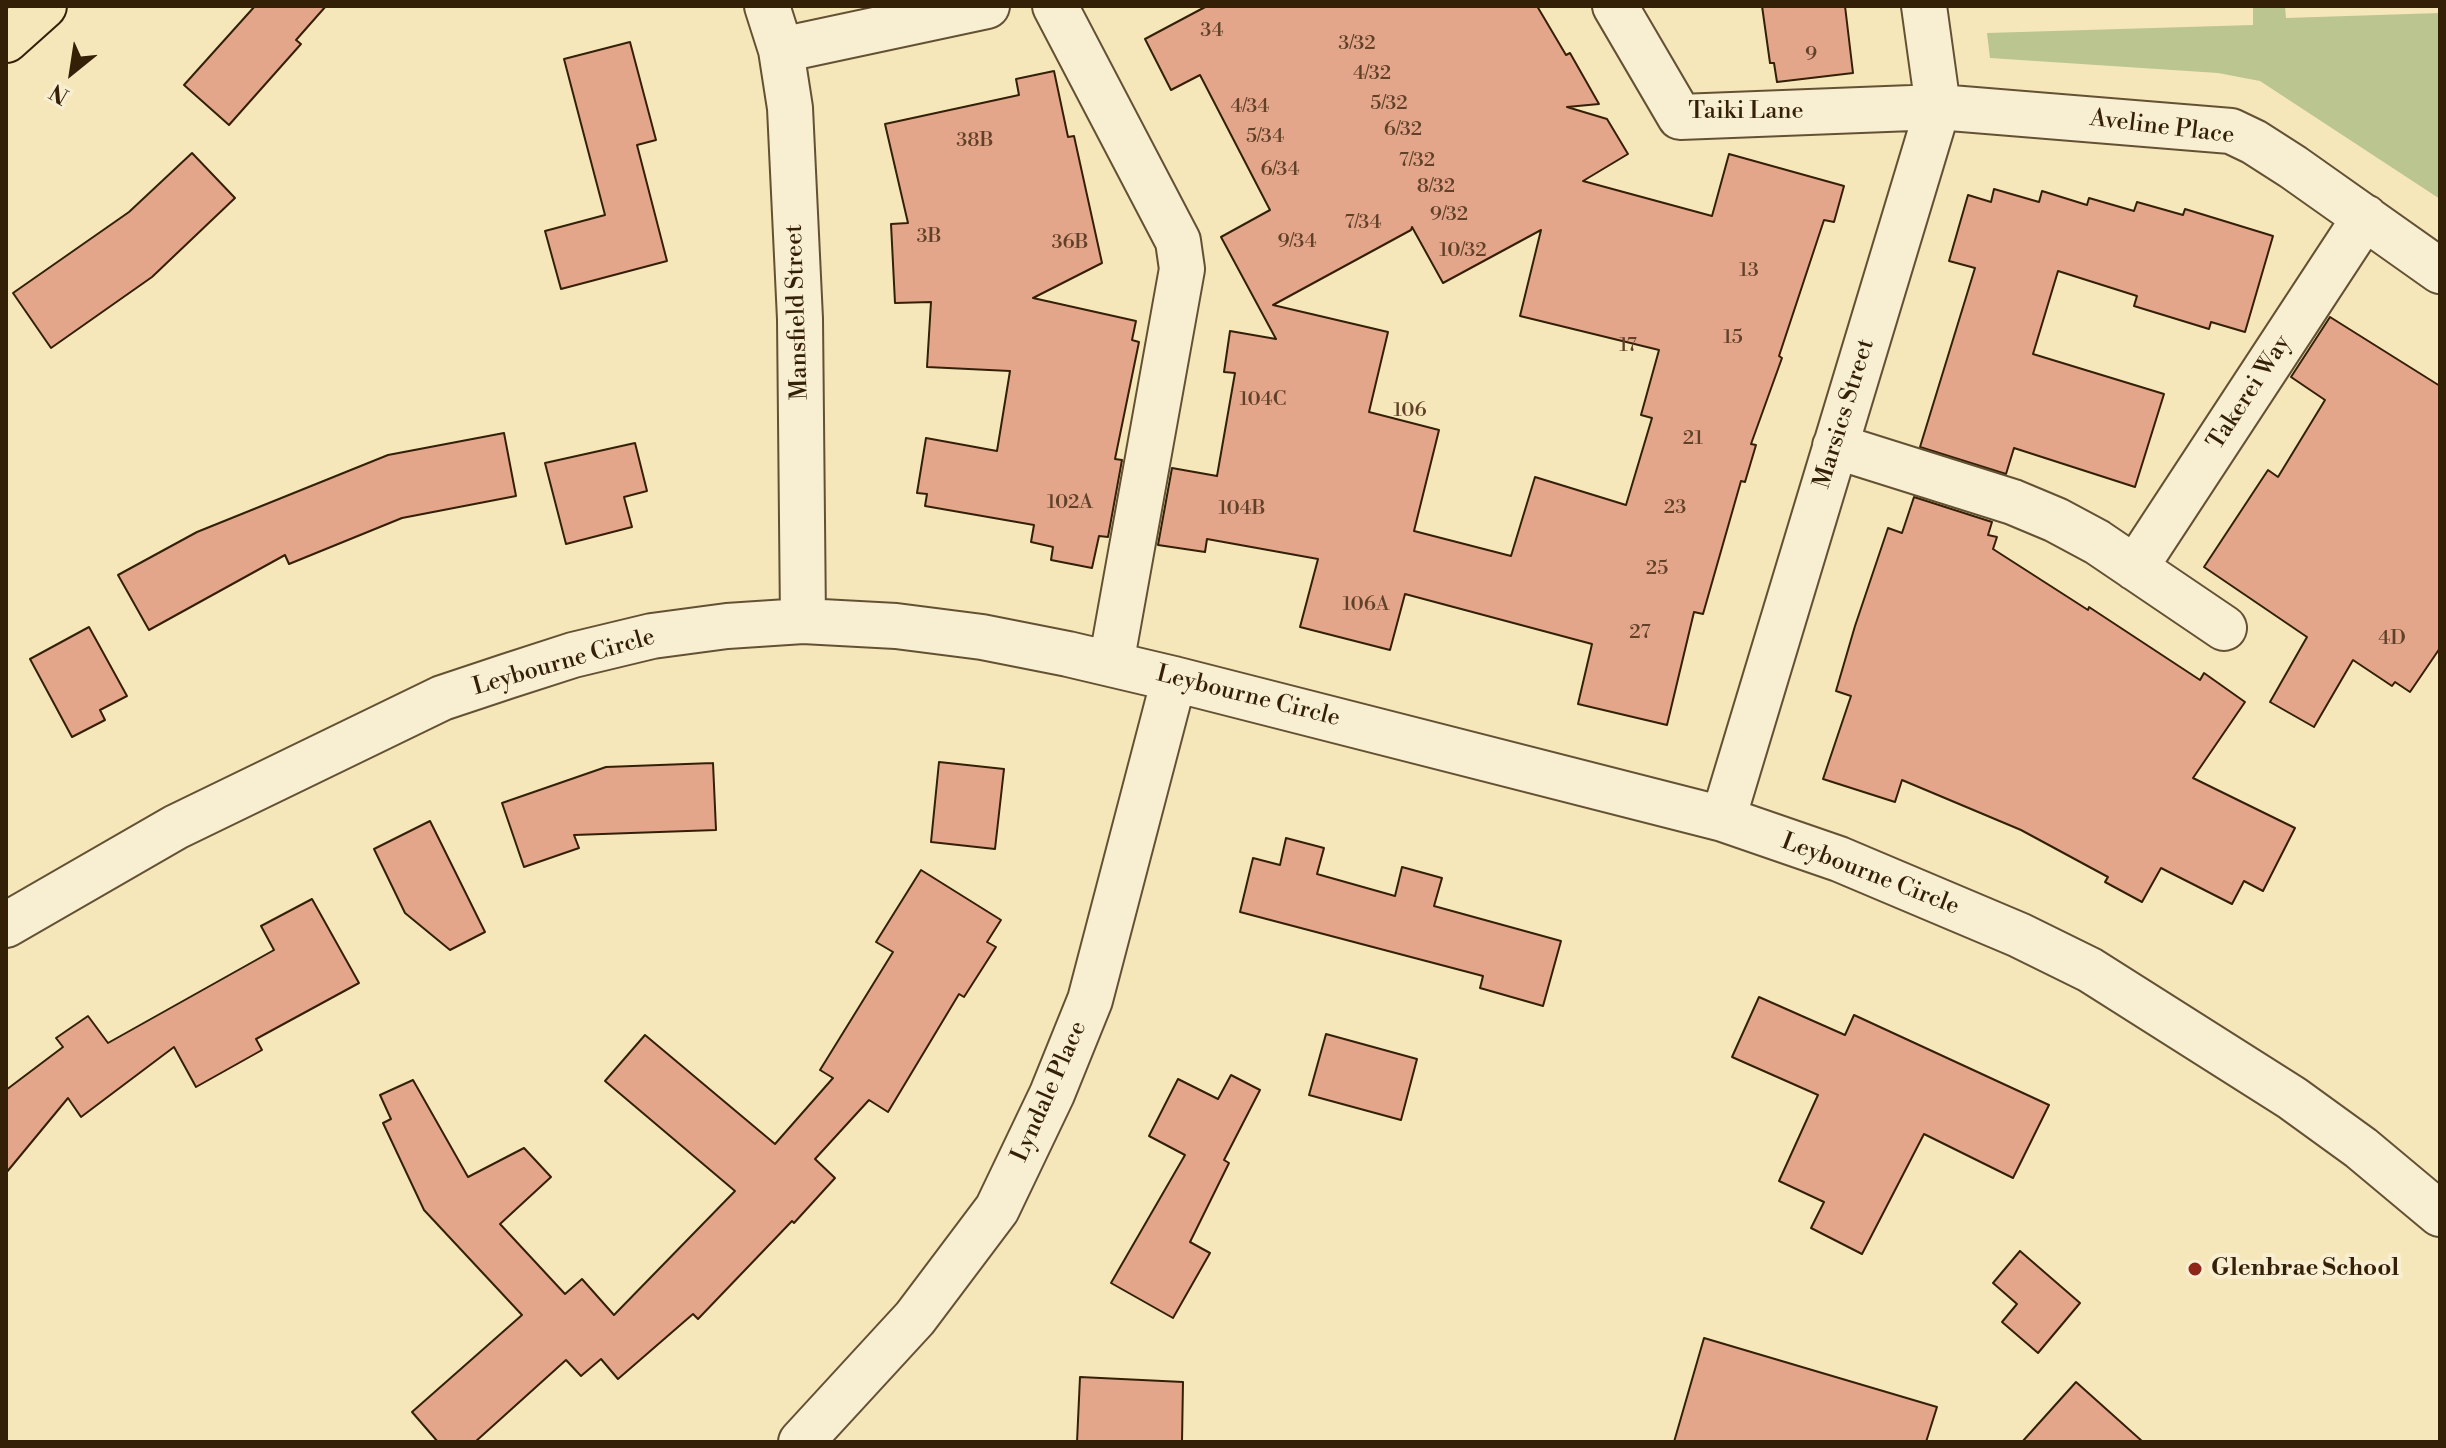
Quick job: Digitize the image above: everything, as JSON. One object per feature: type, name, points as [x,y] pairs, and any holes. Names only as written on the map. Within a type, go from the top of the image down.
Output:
[{"type":"main road","points":[[6,40],[44,6]]},
{"type":"street","name":"Mansfield Street","points":[[767,6],[781,50],[790,108],[800,319],[803,621]]},
{"type":"street","points":[[781,50],[987,6]]},
{"type":"street","points":[[1055,6],[1178,241],[1182,269],[1111,664]]},
{"type":"street","name":"Taiki Lane","points":[[1615,6],[1680,117],[1938,107]]},
{"type":"street","name":"Marsics Street","points":[[1723,819],[1938,107],[1924,6]]},
{"type":"street","name":"Aveline Place","points":[[1938,107],[2231,131],[2254,142],[2440,271]]},
{"type":"street","name":"Takerei Way","points":[[2135,568],[2365,217]]},
{"type":"street","points":[[1835,446],[2013,502],[2097,542],[2224,628]]},
{"type":"street","name":"Leybourne Circle","points":[[6,925],[176,827],[442,698],[573,655],[652,636],[727,626],[803,621],[896,626],[982,637],[1174,679],[1723,819],[1839,859],[2019,935],[2090,970],[2292,1098],[2361,1148],[2440,1214]]},
{"type":"street","name":"Lyndale Place","points":[[801,1442],[915,1318],[997,1209],[1052,1094],[1090,1000],[1174,679]]},
{"type":"green space","points":[[2253,6],[2285,6],[2286,18],[2440,13],[2440,199],[2260,81],[2218,73],[1990,58],[1987,33],[2253,25]]},
{"type":"building","points":[[255,6],[326,6],[296,40],[301,44],[229,125],[184,85]]},
{"type":"building","points":[[1207,6],[1537,6],[1566,55],[1570,53],[1599,104],[1567,107],[1607,119],[1628,154],[1583,181],[1712,216],[1729,154],[1844,186],[1834,222],[1824,220],[1779,356],[1782,358],[1751,444],[1756,445],[1745,482],[1741,481],[1703,614],[1694,612],[1667,725],[1578,704],[1592,644],[1405,594],[1390,650],[1300,627],[1318,559],[1207,539],[1205,552],[1158,545],[1172,468],[1217,476],[1235,373],[1224,372],[1230,331],[1276,339],[1221,237],[1270,210],[1200,75],[1171,90],[1145,39]],"holes":[[[1412,227],[1443,283],[1541,230],[1520,316],[1659,350],[1641,415],[1652,418],[1626,505],[1535,477],[1511,556],[1414,531],[1439,430],[1369,412],[1388,332],[1273,305]]]},
{"type":"building","points":[[1762,6],[1845,6],[1853,73],[1777,82],[1774,63],[1770,63]]},
{"type":"building","points":[[630,42],[656,140],[637,145],[667,261],[561,289],[545,231],[605,215],[564,59]]},
{"type":"building","points":[[1054,71],[1068,137],[1074,136],[1102,263],[1033,298],[1136,321],[1132,340],[1139,342],[1115,459],[1122,460],[1108,537],[1099,536],[1092,568],[1051,560],[1053,547],[1031,542],[1034,525],[925,506],[927,494],[917,493],[926,438],[997,451],[1010,371],[927,367],[931,302],[895,303],[891,224],[908,223],[885,124],[1019,95],[1016,79]]},
{"type":"building","points":[[192,153],[235,198],[152,277],[51,348],[13,293],[129,212]]},
{"type":"building","points":[[1994,189],[2039,202],[2042,191],[2087,205],[2089,198],[2134,211],[2137,202],[2183,215],[2185,209],[2273,236],[2245,332],[2211,322],[2209,329],[2134,306],[2137,296],[2058,271],[2033,354],[2164,394],[2135,487],[2014,448],[2006,474],[1920,447],[1975,268],[1949,261],[1968,195],[1991,202]]},
{"type":"building","points":[[2330,317],[2440,386],[2440,648],[2410,692],[2395,682],[2392,686],[2353,660],[2314,727],[2270,702],[2307,637],[2204,567],[2268,470],[2278,477],[2325,400],[2291,377]]},
{"type":"building","points":[[504,433],[516,496],[402,518],[289,564],[285,555],[149,630],[118,575],[197,532],[388,455]]},
{"type":"building","points":[[635,443],[647,491],[624,497],[632,527],[566,544],[545,463]]},
{"type":"building","points":[[1914,497],[1992,522],[1988,535],[1997,537],[1993,549],[2200,680],[2204,673],[2245,702],[2193,778],[2295,828],[2263,891],[2244,881],[2232,904],[2161,868],[2142,902],[2105,882],[2108,877],[2021,830],[1902,780],[1895,802],[1823,779],[1851,696],[1836,691],[1855,626],[1888,528],[1902,533]]},
{"type":"building","points":[[89,627],[127,696],[100,710],[105,720],[72,737],[30,659]]},
{"type":"building","points":[[939,762],[1004,769],[995,849],[931,842]]},
{"type":"building","points":[[713,763],[716,830],[574,835],[579,848],[524,867],[502,803],[606,767]]},
{"type":"building","points":[[430,821],[485,932],[450,950],[405,913],[374,849]]},
{"type":"building","points":[[1286,838],[1324,848],[1317,874],[1395,896],[1402,867],[1442,878],[1434,906],[1561,941],[1543,1006],[1480,988],[1483,976],[1240,912],[1253,858],[1280,865]]},
{"type":"building","points":[[921,870],[1001,920],[987,942],[996,947],[964,997],[959,994],[888,1112],[869,1100],[815,1159],[835,1178],[698,1319],[693,1314],[618,1379],[601,1359],[581,1376],[566,1360],[475,1442],[438,1442],[412,1412],[522,1315],[424,1210],[383,1123],[391,1119],[380,1095],[413,1080],[468,1177],[524,1148],[551,1177],[500,1224],[565,1294],[582,1279],[614,1315],[735,1191],[605,1081],[645,1035],[775,1144],[833,1078],[820,1070],[893,952],[876,942]]},
{"type":"building","points":[[312,899],[359,983],[256,1039],[262,1050],[196,1087],[174,1047],[81,1117],[68,1098],[6,1173],[6,1090],[63,1047],[56,1038],[88,1016],[108,1043],[274,950],[261,926]]},
{"type":"building","points":[[1759,997],[1845,1035],[1854,1015],[2049,1105],[2013,1178],[1924,1134],[1862,1254],[1811,1228],[1824,1202],[1779,1181],[1818,1095],[1732,1057]]},
{"type":"building","points":[[1326,1034],[1417,1059],[1401,1120],[1309,1095]]},
{"type":"building","points":[[1231,1075],[1260,1090],[1224,1160],[1229,1163],[1190,1242],[1210,1253],[1173,1318],[1111,1283],[1185,1155],[1149,1136],[1178,1079],[1218,1099]]},
{"type":"building","points":[[2020,1251],[2080,1303],[2038,1353],[2002,1322],[2017,1304],[1993,1283]]},
{"type":"building","points":[[1704,1338],[1937,1407],[1926,1442],[1674,1442]]},
{"type":"building","points":[[1080,1377],[1183,1382],[1182,1442],[1077,1442]]},
{"type":"building","points":[[2076,1382],[2143,1442],[2022,1442]]},
{"type":"place","name":"Glenbrae School","points":[[2195,1269]]}]
